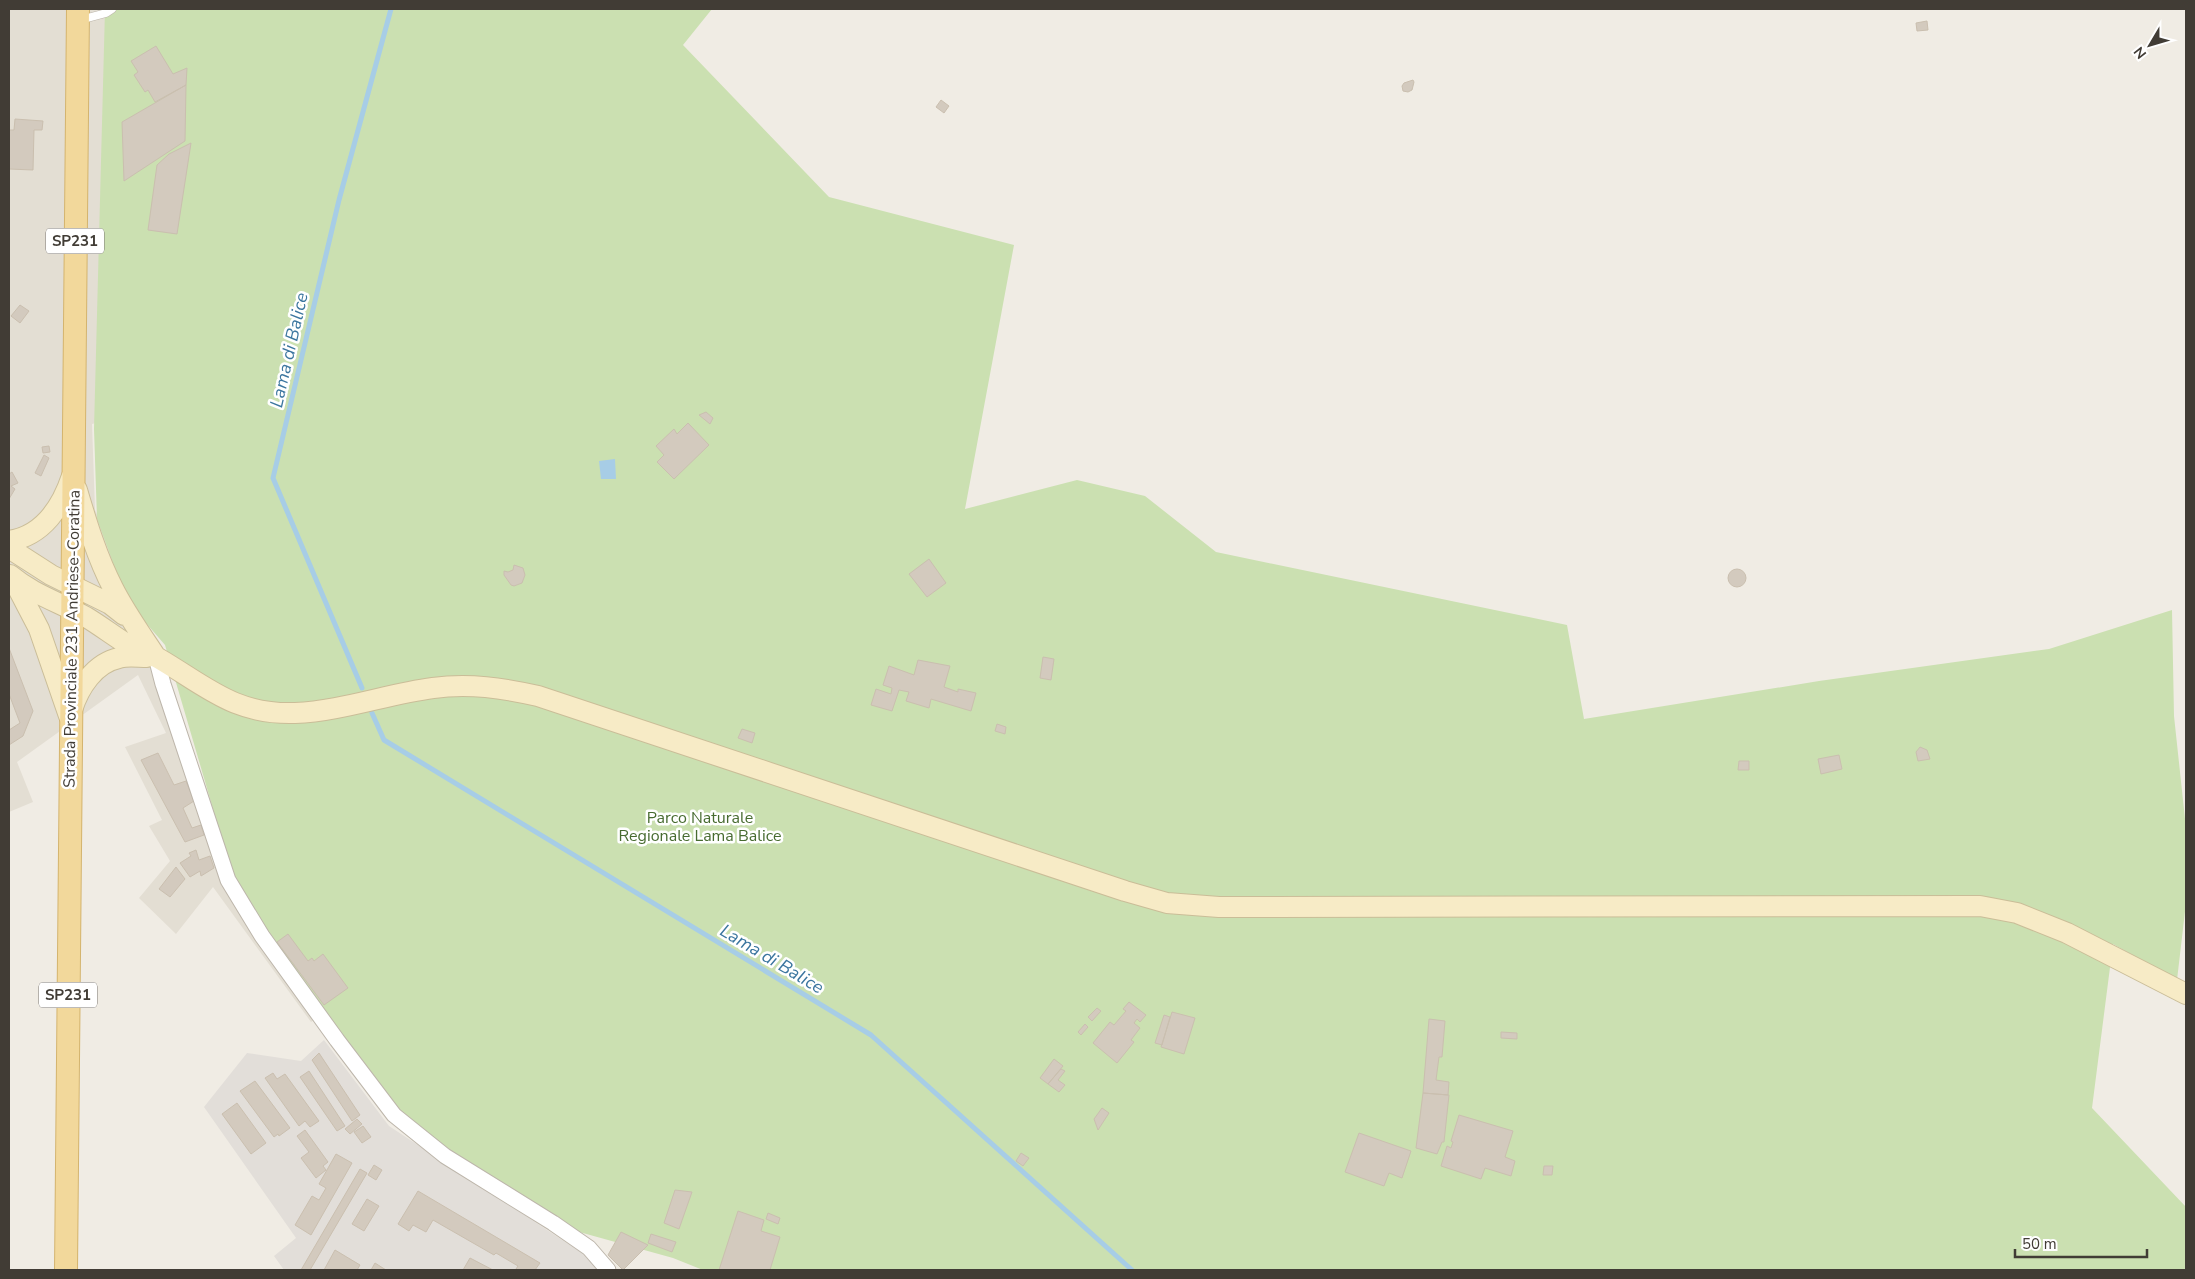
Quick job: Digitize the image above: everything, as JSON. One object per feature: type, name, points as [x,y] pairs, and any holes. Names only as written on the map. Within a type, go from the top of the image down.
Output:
[{"type":"main road","name":"Strada Provinciale 231 Andriese-Coratina","points":[[66,1270],[71,586],[78,15]]},
{"type":"main road","points":[[9,542],[26,536],[48,521],[62,500],[73,474]]},
{"type":"main road","points":[[73,474],[101,564],[116,595],[156,657]]},
{"type":"main road","points":[[9,548],[71,586],[110,604],[135,625]]},
{"type":"main road","points":[[10,574],[36,594],[71,610],[133,648],[156,657],[185,677],[229,701],[250,708],[275,712],[314,711],[449,686],[487,687],[538,696],[1106,885],[1167,903],[1219,907],[1380,908],[1603,905],[1980,906],[2017,913],[2067,933],[2186,994]]},
{"type":"main road","points":[[10,574],[39,629],[70,720]]},
{"type":"main road","points":[[70,720],[78,693],[100,667],[118,658],[156,657]]},
{"type":"street","points":[[156,657],[163,684],[228,880],[262,936],[337,1040],[394,1115],[445,1156],[553,1223],[589,1248],[608,1270]]},
{"type":"lane","points":[[78,15],[106,13],[112,9]]},
{"type":"shaded area","points":[[9,9],[199,9],[175,404],[92,424],[95,510],[137,601],[236,867],[358,990],[311,1022],[213,887],[176,934],[139,898],[170,861],[149,826],[162,820],[125,747],[166,733],[138,675],[17,762],[33,802],[9,812]]},
{"type":"shaded area","points":[[324,1040],[389,1126],[591,1259],[600,1270],[284,1270],[274,1256],[296,1238],[204,1107],[247,1053],[301,1061]]},
{"type":"green space","name":"Parco Naturale Regionale Lama Balice","points":[[105,9],[712,9],[683,45],[829,197],[1014,245],[965,509],[1077,480],[1145,496],[1216,552],[1567,625],[1584,719],[1819,681],[2049,649],[2172,610],[2174,716],[2186,828],[2186,903],[2177,980],[2113,944],[2092,1108],[2186,1207],[2186,1270],[703,1270],[673,1258],[572,1230],[417,1141],[238,894],[165,645],[127,601],[97,519],[94,429]]},
{"type":"water","points":[[615,459],[616,479],[601,479],[599,461]]},
{"type":"building","points":[[1927,21],[1928,30],[1917,31],[1916,23]]},
{"type":"building","points":[[156,46],[173,74],[187,68],[186,85],[155,102],[148,90],[145,92],[134,75],[138,72],[131,61]]},
{"type":"building","points":[[1413,80],[1412,90],[1408,92],[1403,91],[1402,86],[1404,83]]},
{"type":"building","points":[[186,85],[185,141],[124,181],[122,122]]},
{"type":"building","points":[[941,100],[949,106],[944,113],[936,107]]},
{"type":"building","points":[[15,119],[43,121],[42,130],[34,130],[33,170],[9,169],[9,130],[14,130]]},
{"type":"building","points":[[191,143],[177,234],[148,230],[157,165],[169,154]]},
{"type":"building","points":[[20,305],[29,311],[20,323],[11,316]]},
{"type":"building","points":[[706,412],[713,418],[710,424],[699,415]]},
{"type":"building","points":[[688,423],[709,445],[674,479],[657,462],[664,455],[656,446],[674,429],[677,434]]},
{"type":"building","points":[[49,446],[50,452],[43,453],[42,447]]},
{"type":"building","points":[[44,455],[49,458],[41,476],[35,473]]},
{"type":"building","points":[[12,472],[18,483],[11,486],[15,489],[9,499],[9,474]]},
{"type":"building","points":[[929,559],[946,583],[927,597],[909,574]]},
{"type":"building","points":[[514,565],[523,568],[525,575],[522,583],[514,586],[511,585],[504,575],[504,571],[513,570]]},
{"type":"building","points":[[1733,569],[1741,569],[1746,574],[1744,585],[1733,587],[1728,582],[1728,574]]},
{"type":"building","points":[[9,648],[33,711],[23,736],[9,745],[9,730],[20,723],[9,694]]},
{"type":"building","points":[[1043,657],[1054,659],[1051,680],[1040,678]]},
{"type":"building","points":[[918,660],[950,666],[944,687],[958,692],[958,689],[976,693],[971,711],[931,699],[929,708],[906,701],[909,692],[899,690],[892,711],[871,705],[876,689],[891,694],[892,688],[883,685],[889,666],[914,675]]},
{"type":"building","points":[[997,724],[1006,727],[1005,734],[995,731]]},
{"type":"building","points":[[742,729],[755,733],[752,743],[738,738]]},
{"type":"building","points":[[1920,747],[1927,750],[1930,759],[1918,761],[1916,752]]},
{"type":"building","points":[[158,753],[174,785],[186,781],[194,801],[183,808],[192,828],[201,825],[204,835],[185,842],[141,760]]},
{"type":"building","points":[[1839,755],[1842,769],[1821,774],[1818,759]]},
{"type":"building","points":[[1739,761],[1749,761],[1749,770],[1738,770]]},
{"type":"building","points":[[196,850],[199,860],[210,856],[214,868],[201,876],[200,871],[190,877],[180,863],[191,856],[189,853]]},
{"type":"building","points":[[176,867],[185,879],[170,897],[159,889]]},
{"type":"building","points":[[288,934],[308,961],[312,958],[314,961],[323,954],[348,988],[324,1005],[277,942]]},
{"type":"building","points":[[1129,1002],[1146,1015],[1140,1022],[1137,1019],[1134,1023],[1140,1028],[1131,1040],[1134,1042],[1117,1063],[1093,1043],[1110,1022],[1114,1025],[1126,1011],[1123,1009]]},
{"type":"building","points":[[1097,1008],[1101,1011],[1092,1021],[1088,1017]]},
{"type":"building","points":[[1172,1012],[1195,1018],[1184,1054],[1161,1047]]},
{"type":"building","points":[[1164,1015],[1170,1017],[1162,1045],[1155,1043]]},
{"type":"building","points":[[1429,1019],[1445,1021],[1442,1057],[1439,1057],[1436,1080],[1449,1082],[1448,1095],[1423,1093]]},
{"type":"building","points":[[1085,1024],[1088,1027],[1081,1035],[1078,1032]]},
{"type":"building","points":[[1501,1032],[1517,1033],[1517,1039],[1501,1038]]},
{"type":"building","points":[[319,1053],[360,1115],[352,1121],[312,1060]]},
{"type":"building","points":[[1054,1059],[1063,1066],[1048,1084],[1040,1078]]},
{"type":"building","points":[[1061,1069],[1065,1071],[1058,1080],[1065,1085],[1059,1092],[1048,1084]]},
{"type":"building","points":[[309,1071],[345,1126],[337,1131],[300,1077]]},
{"type":"building","points":[[273,1073],[277,1079],[285,1074],[319,1121],[310,1127],[305,1121],[299,1126],[265,1078]]},
{"type":"building","points":[[255,1081],[290,1128],[279,1136],[278,1134],[274,1137],[240,1091]]},
{"type":"building","points":[[1423,1093],[1449,1095],[1444,1142],[1442,1142],[1437,1154],[1416,1148]]},
{"type":"building","points":[[237,1103],[266,1143],[251,1154],[222,1114]]},
{"type":"building","points":[[1102,1108],[1109,1113],[1098,1130],[1094,1119]]},
{"type":"building","points":[[1459,1115],[1513,1131],[1505,1157],[1515,1161],[1511,1176],[1485,1168],[1481,1179],[1441,1166],[1447,1146],[1451,1148],[1453,1142],[1451,1141]]},
{"type":"building","points":[[357,1119],[362,1124],[350,1134],[345,1129]]},
{"type":"building","points":[[363,1126],[371,1137],[362,1143],[354,1132]]},
{"type":"building","points":[[305,1130],[328,1162],[323,1166],[326,1170],[316,1178],[301,1158],[309,1152],[297,1136]]},
{"type":"building","points":[[1359,1133],[1411,1151],[1402,1178],[1389,1173],[1384,1186],[1345,1172]]},
{"type":"building","points":[[1021,1153],[1029,1158],[1023,1166],[1016,1161]]},
{"type":"building","points":[[336,1154],[352,1163],[311,1235],[295,1225],[312,1196],[319,1200],[326,1188],[319,1184]]},
{"type":"building","points":[[374,1165],[382,1170],[376,1180],[368,1175]]},
{"type":"building","points":[[1544,1166],[1553,1166],[1552,1175],[1543,1175]]},
{"type":"building","points":[[360,1169],[367,1173],[310,1270],[301,1270]]},
{"type":"building","points":[[675,1190],[692,1192],[679,1229],[664,1223]]},
{"type":"building","points":[[418,1191],[540,1263],[535,1270],[516,1269],[518,1266],[496,1253],[494,1255],[433,1220],[426,1232],[413,1225],[409,1231],[398,1224]]},
{"type":"building","points":[[367,1199],[379,1206],[364,1231],[352,1224]]},
{"type":"building","points":[[738,1211],[764,1220],[761,1231],[780,1237],[770,1270],[719,1270]]},
{"type":"building","points":[[768,1213],[780,1218],[778,1224],[766,1219]]},
{"type":"building","points":[[621,1232],[648,1245],[623,1270],[608,1255]]},
{"type":"building","points":[[651,1234],[676,1242],[672,1252],[648,1243]]},
{"type":"building","points":[[335,1250],[360,1265],[357,1270],[324,1270]]},
{"type":"building","points":[[470,1258],[493,1270],[463,1270]]},
{"type":"building","points":[[375,1263],[386,1270],[371,1270]]},
{"type":"waterway","name":"Lama di Balice","points":[[362,688],[273,478],[339,200],[391,9]]},
{"type":"waterway","name":"Lama di Balice","points":[[372,713],[384,740],[871,1035],[1132,1270]]}]
